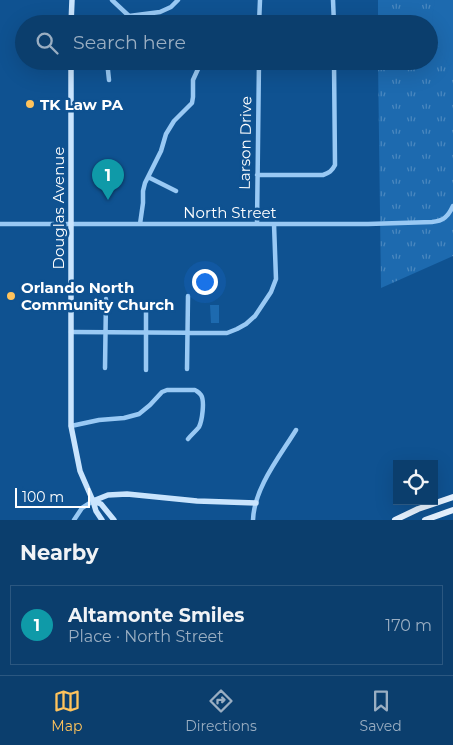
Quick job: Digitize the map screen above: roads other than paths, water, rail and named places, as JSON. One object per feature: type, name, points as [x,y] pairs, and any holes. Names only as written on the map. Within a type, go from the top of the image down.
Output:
[{"type":"main road","points":[[71,15],[72,0]]},
{"type":"main road","name":"Douglas Avenue","points":[[71,70],[71,426],[80,471],[96,511],[102,520]]},
{"type":"main road","points":[[93,501],[108,495],[127,494],[197,501],[256,503]]},
{"type":"main road","points":[[395,520],[418,509],[453,497]]},
{"type":"main road","points":[[93,501],[101,504],[114,520]]},
{"type":"main road","points":[[425,520],[453,510]]},
{"type":"street","points":[[112,0],[128,15]]},
{"type":"street","points":[[137,15],[160,12],[171,7],[178,0]]},
{"type":"street","points":[[259,15],[260,0]]},
{"type":"street","points":[[333,0],[334,15]]},
{"type":"street","points":[[108,70],[109,80]]},
{"type":"street","points":[[140,224],[143,191],[148,177],[161,151],[166,134],[174,121],[192,103],[193,80],[198,70]]},
{"type":"street","name":"Larson Drive","points":[[257,224],[259,70]]},
{"type":"street","points":[[257,175],[324,175],[331,172],[335,165],[334,70]]},
{"type":"street","points":[[331,172],[336,177]]},
{"type":"street","points":[[148,177],[176,191]]},
{"type":"street","name":"North Street","points":[[0,224],[368,224],[439,221],[449,214],[453,206]]},
{"type":"street","points":[[70,332],[188,334],[227,333],[237,329],[254,316],[271,292],[276,279],[274,224]]},
{"type":"street","points":[[187,369],[188,296]]},
{"type":"street","points":[[105,368],[106,298]]},
{"type":"street","points":[[146,304],[146,370]]},
{"type":"street","points":[[71,426],[140,414],[162,392],[167,390],[195,390],[203,397],[201,421],[199,427],[188,439]]},
{"type":"street","points":[[253,520],[253,512],[266,478],[296,430]]},
{"type":"street","points":[[74,520],[82,508],[93,501]]},
{"type":"street","points":[[440,501],[444,513]]},
{"type":"place","name":"TK Law PA","points":[[30,104]]},
{"type":"place","name":"Altamonte Smiles","points":[[108,200]]},
{"type":"place","name":"Orlando North Community Church","points":[[11,296]]}]
